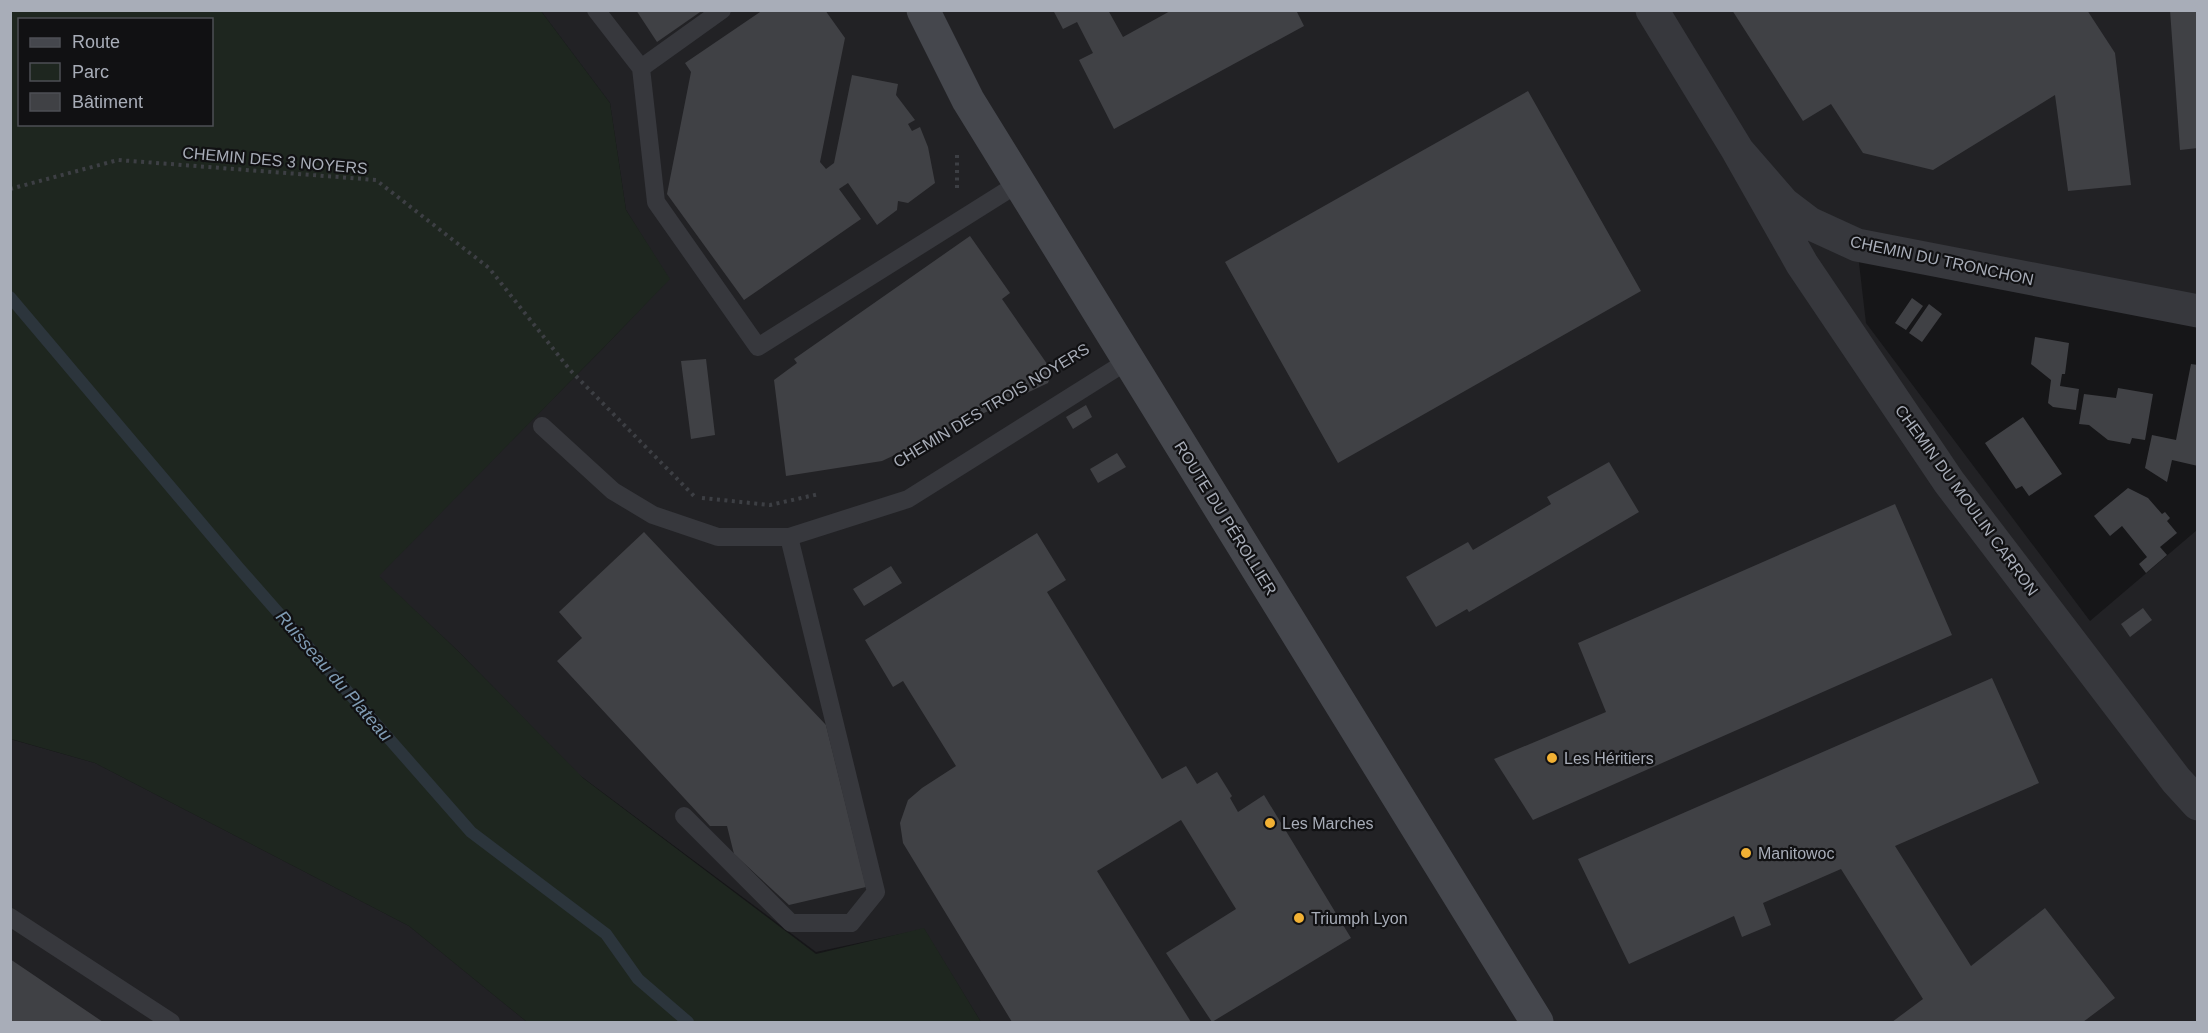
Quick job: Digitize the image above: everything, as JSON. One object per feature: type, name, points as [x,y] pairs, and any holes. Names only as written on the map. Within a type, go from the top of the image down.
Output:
[{"type":"main road","name":"ROUTE DU PÉROLLIER","points":[[923,10],[968,100],[1537,1023]]},
{"type":"street","name":"CHEMIN DU TRONCHON","points":[[1652,10],[1738,151],[1784,204],[1809,223],[1857,245],[2198,311]]},
{"type":"street","name":"CHEMIN DU MOULIN CARRON","points":[[1738,151],[1802,264],[1949,482],[2176,780],[2198,804]]},
{"type":"street","points":[[1826,299],[1824,284],[1826,272],[1833,264],[1844,256],[1879,249]]},
{"type":"lane","points":[[596,10],[641,68],[656,202],[758,347],[1019,183]]},
{"type":"lane","points":[[641,68],[722,10]]},
{"type":"lane","points":[[542,426],[613,491],[653,515],[718,537],[789,537],[908,500],[1129,360]]},
{"type":"lane","points":[[684,816],[791,923],[851,923],[876,892],[789,537]]},
{"type":"lane","points":[[10,917],[171,1023]]},
{"type":"path","name":"CHEMIN DES 3 NOYERS","points":[[10,189],[118,159],[376,180],[489,268],[570,370],[696,498],[771,505],[828,492]]},
{"type":"shaded area","points":[[541,11],[2197,11],[2197,311],[1857,246],[1866,323],[2090,621],[2197,530],[2197,1022],[981,1022],[924,929],[816,952],[578,774],[458,651],[378,576],[669,279],[626,210],[610,103]]},
{"type":"shaded area","points":[[10,739],[95,763],[409,926],[527,1022],[11,1022]]},
{"type":"green space","points":[[10,11],[541,11],[610,103],[626,210],[670,279],[379,576],[458,651],[583,778],[816,954],[924,928],[981,1022],[527,1022],[409,926],[95,763],[11,739]]},
{"type":"building","points":[[636,10],[703,10],[657,42]]},
{"type":"building","points":[[763,10],[825,10],[845,38],[820,162],[826,169],[834,163],[852,75],[898,84],[896,95],[915,120],[908,124],[912,131],[920,127],[928,147],[935,183],[908,203],[898,201],[897,210],[877,225],[848,183],[839,189],[861,219],[744,300],[667,194],[691,72],[685,63]]},
{"type":"building","points":[[1053,10],[1108,10],[1123,37],[1172,10],[1296,10],[1304,26],[1114,129],[1079,60],[1093,53],[1077,22],[1063,29]]},
{"type":"building","points":[[1732,10],[2087,10],[2115,53],[2131,185],[2068,191],[2055,95],[1933,170],[1863,153],[1831,104],[1803,121]]},
{"type":"building","points":[[2170,10],[2198,10],[2198,148],[2180,150]]},
{"type":"building","points":[[1528,91],[1641,291],[1338,463],[1225,262]]},
{"type":"building","points":[[970,236],[1010,293],[1002,299],[1052,371],[1048,383],[882,461],[786,476],[774,380],[797,363],[794,359]]},
{"type":"building","points":[[1912,298],[1923,306],[1906,330],[1895,323]]},
{"type":"building","points":[[1929,304],[1942,314],[1922,342],[1909,333]]},
{"type":"building","points":[[2035,337],[2069,343],[2065,374],[2062,374],[2060,386],[2079,389],[2076,410],[2053,407],[2048,403],[2051,380],[2031,364]]},
{"type":"building","points":[[706,359],[715,435],[691,439],[681,361]]},
{"type":"building","points":[[2191,364],[2198,365],[2198,466],[2172,460],[2167,482],[2145,468],[2152,435],[2176,440]]},
{"type":"building","points":[[2118,388],[2153,394],[2145,440],[2132,438],[2130,444],[2108,440],[2089,425],[2079,424],[2084,394],[2116,398]]},
{"type":"building","points":[[1086,405],[1092,417],[1073,429],[1066,417]]},
{"type":"building","points":[[2023,417],[2062,474],[2029,496],[2022,486],[2016,489],[1985,443]]},
{"type":"building","points":[[1117,453],[1126,467],[1098,483],[1090,469]]},
{"type":"building","points":[[1609,462],[1639,512],[1469,612],[1467,609],[1436,627],[1406,577],[1468,542],[1473,550],[1551,504],[1547,497]]},
{"type":"building","points":[[2128,488],[2148,498],[2162,514],[2165,512],[2170,518],[2167,521],[2177,533],[2160,547],[2167,555],[2146,573],[2139,564],[2147,557],[2122,526],[2110,536],[2094,516]]},
{"type":"building","points":[[1895,504],[1952,635],[1533,820],[1494,759],[1606,712],[1578,643]]},
{"type":"building","points":[[644,532],[826,725],[866,887],[789,905],[734,854],[727,826],[710,826],[557,661],[582,638],[559,612]]},
{"type":"building","points":[[1037,533],[1066,580],[1047,592],[1162,779],[1186,766],[1197,784],[1217,772],[1232,796],[1230,798],[1238,812],[1264,795],[1351,938],[1212,1022],[1166,953],[1236,909],[1181,820],[1097,871],[1191,1022],[1012,1022],[903,843],[900,823],[908,800],[956,766],[903,681],[893,687],[865,640]]},
{"type":"building","points":[[891,566],[902,583],[864,606],[853,589]]},
{"type":"building","points":[[2143,608],[2152,620],[2130,637],[2121,624]]},
{"type":"building","name":"Manitowoc","points":[[1992,678],[2039,783],[1895,846],[1971,966],[2045,908],[2115,998],[2083,1022],[1892,1022],[1923,999],[1841,869],[1763,903],[1771,925],[1742,937],[1734,916],[1629,964],[1578,859]]},
{"type":"building","points":[[10,959],[103,1022],[10,1022]]},
{"type":"waterway","name":"Ruisseau du Plateau","points":[[10,297],[239,568],[471,832],[606,934],[638,979],[688,1022]]},
{"type":"place","name":"Les Héritiers","points":[[1552,758]]},
{"type":"place","name":"Les Marches","points":[[1270,823]]},
{"type":"place","name":"Manitowoc","points":[[1746,853]]},
{"type":"place","name":"Triumph Lyon","points":[[1299,918]]}]
